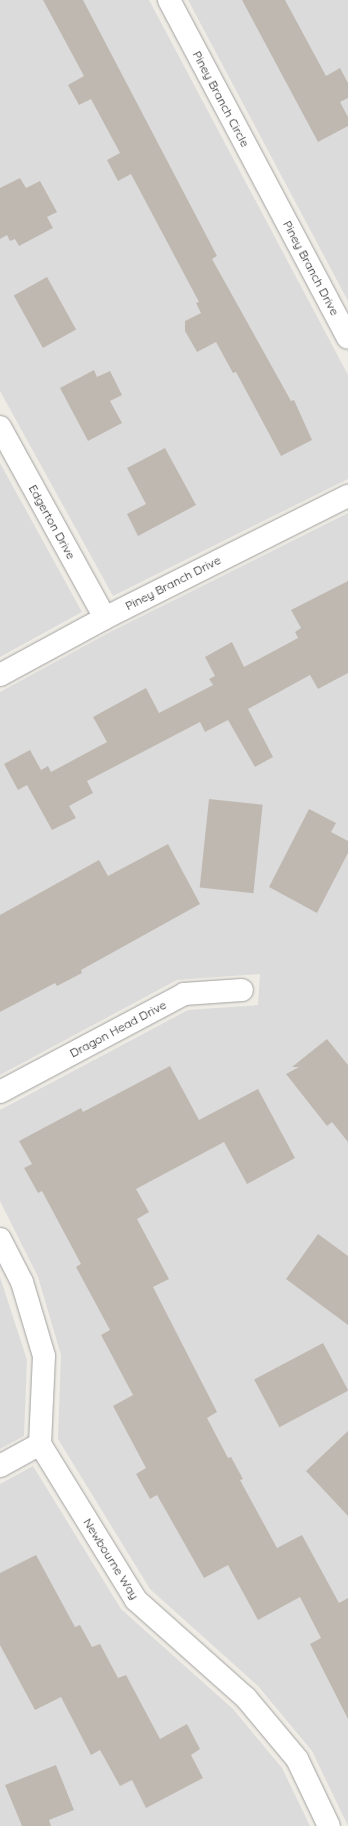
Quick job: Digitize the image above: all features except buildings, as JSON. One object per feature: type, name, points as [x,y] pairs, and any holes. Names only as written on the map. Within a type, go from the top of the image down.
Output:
[{"type":"street","name":"Piney Branch Circle","points":[[169,0],[274,198]]},
{"type":"street","name":"Piney Branch Drive","points":[[274,198],[348,338]]},
{"type":"street","name":"Edgerton Drive","points":[[0,427],[105,618]]},
{"type":"street","name":"Piney Branch Drive","points":[[0,675],[105,618],[348,496]]},
{"type":"street","name":"Dragon Head Drive","points":[[0,1092],[184,994],[242,990]]},
{"type":"street","points":[[0,1238],[22,1282],[44,1356],[40,1444],[0,1466]]},
{"type":"street","name":"Newbourne Way","points":[[40,1444],[136,1600],[246,1698],[297,1759],[329,1826]]},
{"type":"shaded area","points":[[0,0],[149,0],[348,375],[348,479],[113,596],[0,391]]},
{"type":"shaded area","points":[[188,0],[348,0],[348,301]]},
{"type":"shaded area","points":[[0,463],[82,612],[0,657]]},
{"type":"shaded area","points":[[348,513],[348,1826],[312,1751],[258,1686],[150,1589],[58,1439],[61,1355],[38,1277],[0,1201],[0,1110],[188,1010],[258,1005],[260,974],[177,980],[0,1075],[0,692],[112,631]]},
{"type":"shaded area","points":[[0,1277],[27,1360],[24,1436],[0,1449]]},
{"type":"shaded area","points":[[33,1466],[121,1609],[233,1709],[282,1768],[310,1826],[0,1826],[0,1484]]}]
